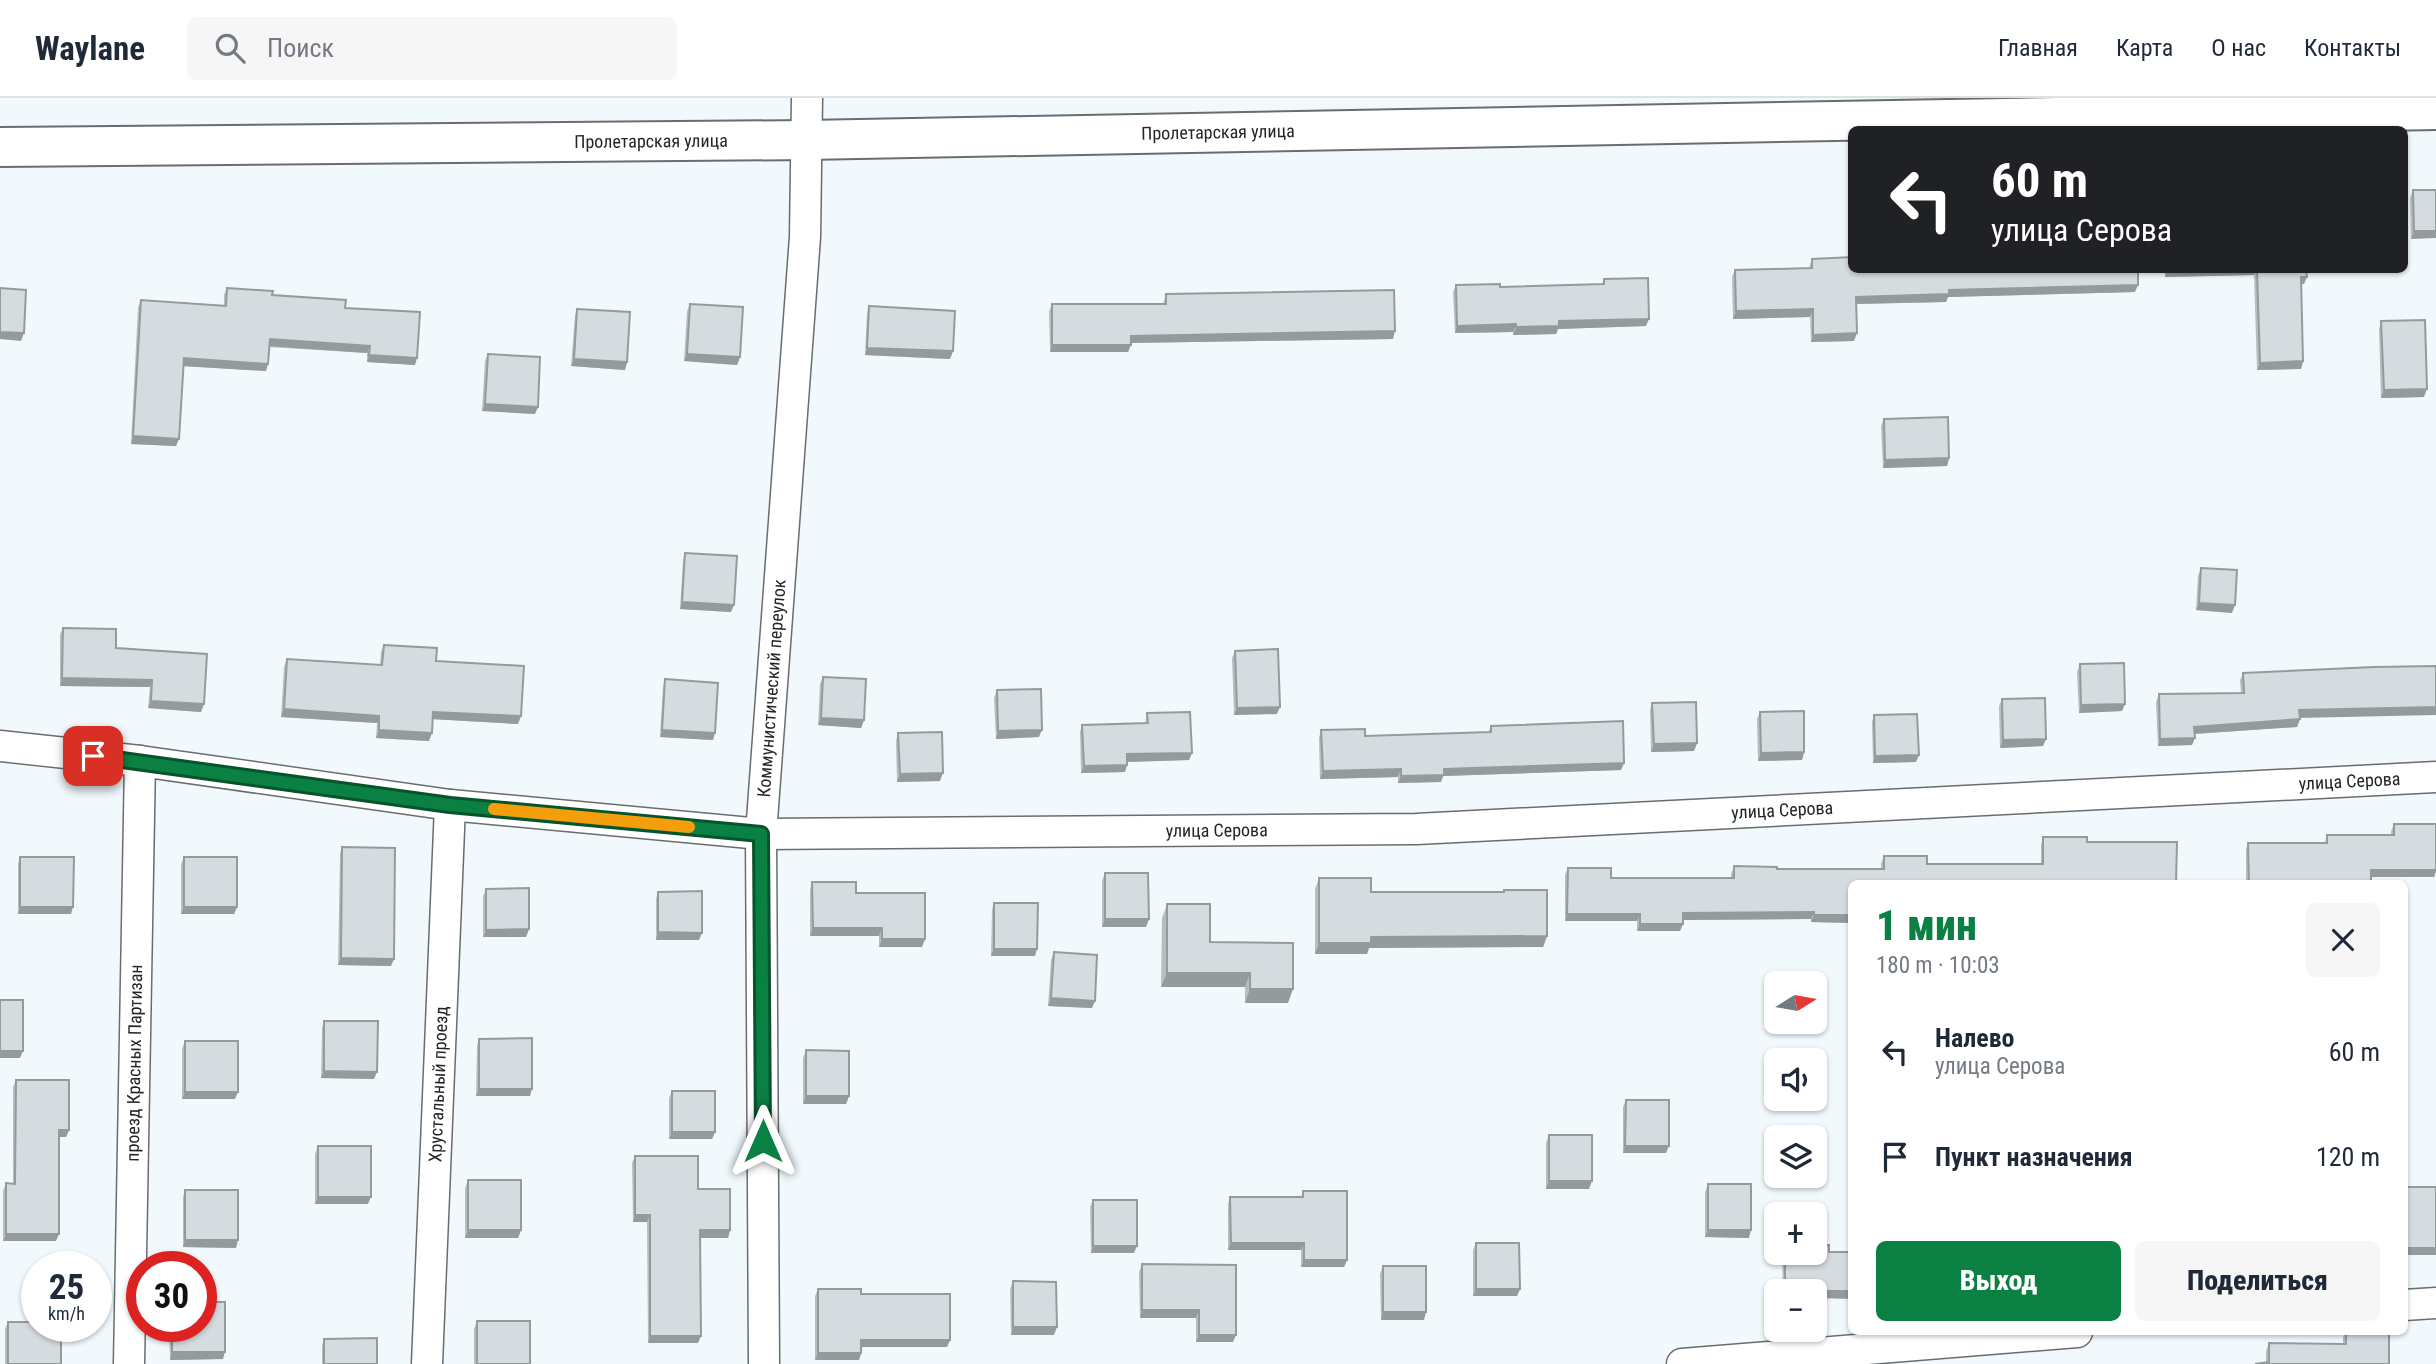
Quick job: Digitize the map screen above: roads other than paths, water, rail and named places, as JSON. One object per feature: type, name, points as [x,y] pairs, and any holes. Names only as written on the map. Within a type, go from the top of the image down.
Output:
[{"type":"main road","name":"Пролетарская улица","points":[[0,147],[806,140],[2436,110]]},
{"type":"street","name":"Коммунистический переулок","points":[[764,1364],[761,834],[805,237],[807,98]]},
{"type":"street","name":"улица Серова","points":[[0,746],[140,761],[450,805],[761,834],[1416,829],[2436,777]]},
{"type":"street","name":"проезд Красных Партизан","points":[[129,1364],[140,761]]},
{"type":"street","name":"Хрустальный проезд","points":[[427,1364],[450,805]]},
{"type":"street","points":[[2408,1305],[2436,1303]]},
{"type":"street","points":[[1682,1364],[2040,1335]]}]
